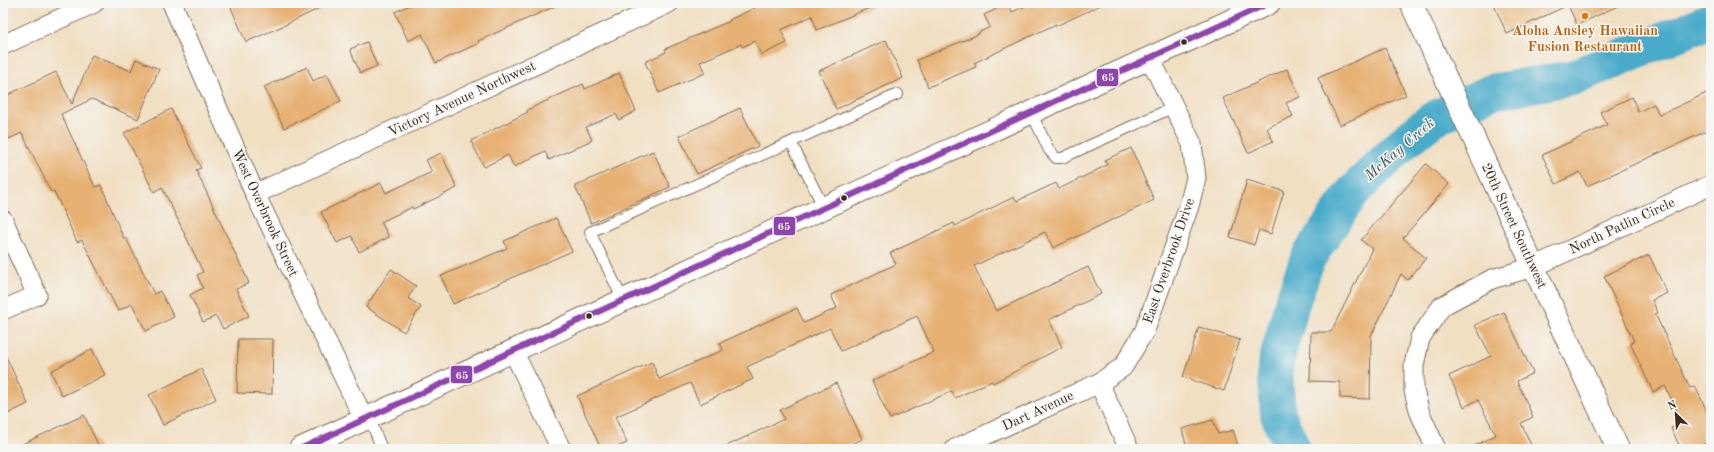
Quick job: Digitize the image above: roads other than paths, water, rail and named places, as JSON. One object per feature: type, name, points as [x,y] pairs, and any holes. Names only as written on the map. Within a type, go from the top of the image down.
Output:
[{"type":"main road","points":[[300,449],[1150,58],[1242,9],[1269,3]]},
{"type":"main road","name":"20th Street Southwest","points":[[1411,3],[1618,449]]},
{"type":"street","points":[[3,45],[94,3]]},
{"type":"street","name":"West Overbrook Street","points":[[172,3],[255,194],[366,418]]},
{"type":"street","name":"Victory Avenue Northwest","points":[[255,194],[668,3]]},
{"type":"street","name":"East Overbrook Drive","points":[[1099,383],[1123,367],[1145,330],[1190,206],[1196,178],[1192,144],[1150,58]]},
{"type":"street","name":"North Patlin Circle","points":[[1436,449],[1420,413],[1414,392],[1414,365],[1420,338],[1442,306],[1492,279],[1533,267],[1711,185]]},
{"type":"street","points":[[3,220],[37,295],[3,310]]},
{"type":"street","points":[[513,351],[560,449]]},
{"type":"street","points":[[1099,383],[1129,449]]},
{"type":"street","name":"Dart Avenue","points":[[955,449],[1099,383]]},
{"type":"lane","points":[[623,300],[590,232],[898,94]]},
{"type":"lane","points":[[1032,112],[1049,150],[1056,158],[1062,158],[1174,107]]},
{"type":"lane","points":[[791,142],[824,208]]},
{"type":"lane","points":[[366,418],[382,449]]},
{"type":"waterway","name":"McKay Creek","points":[[1293,449],[1278,415],[1275,367],[1292,303],[1308,258],[1352,193],[1403,143],[1433,119],[1491,92],[1572,78],[1711,20]]},
{"type":"place","name":"Aloha Ansley Hawaiian Fusion Restaurant","points":[[1585,16]]}]
